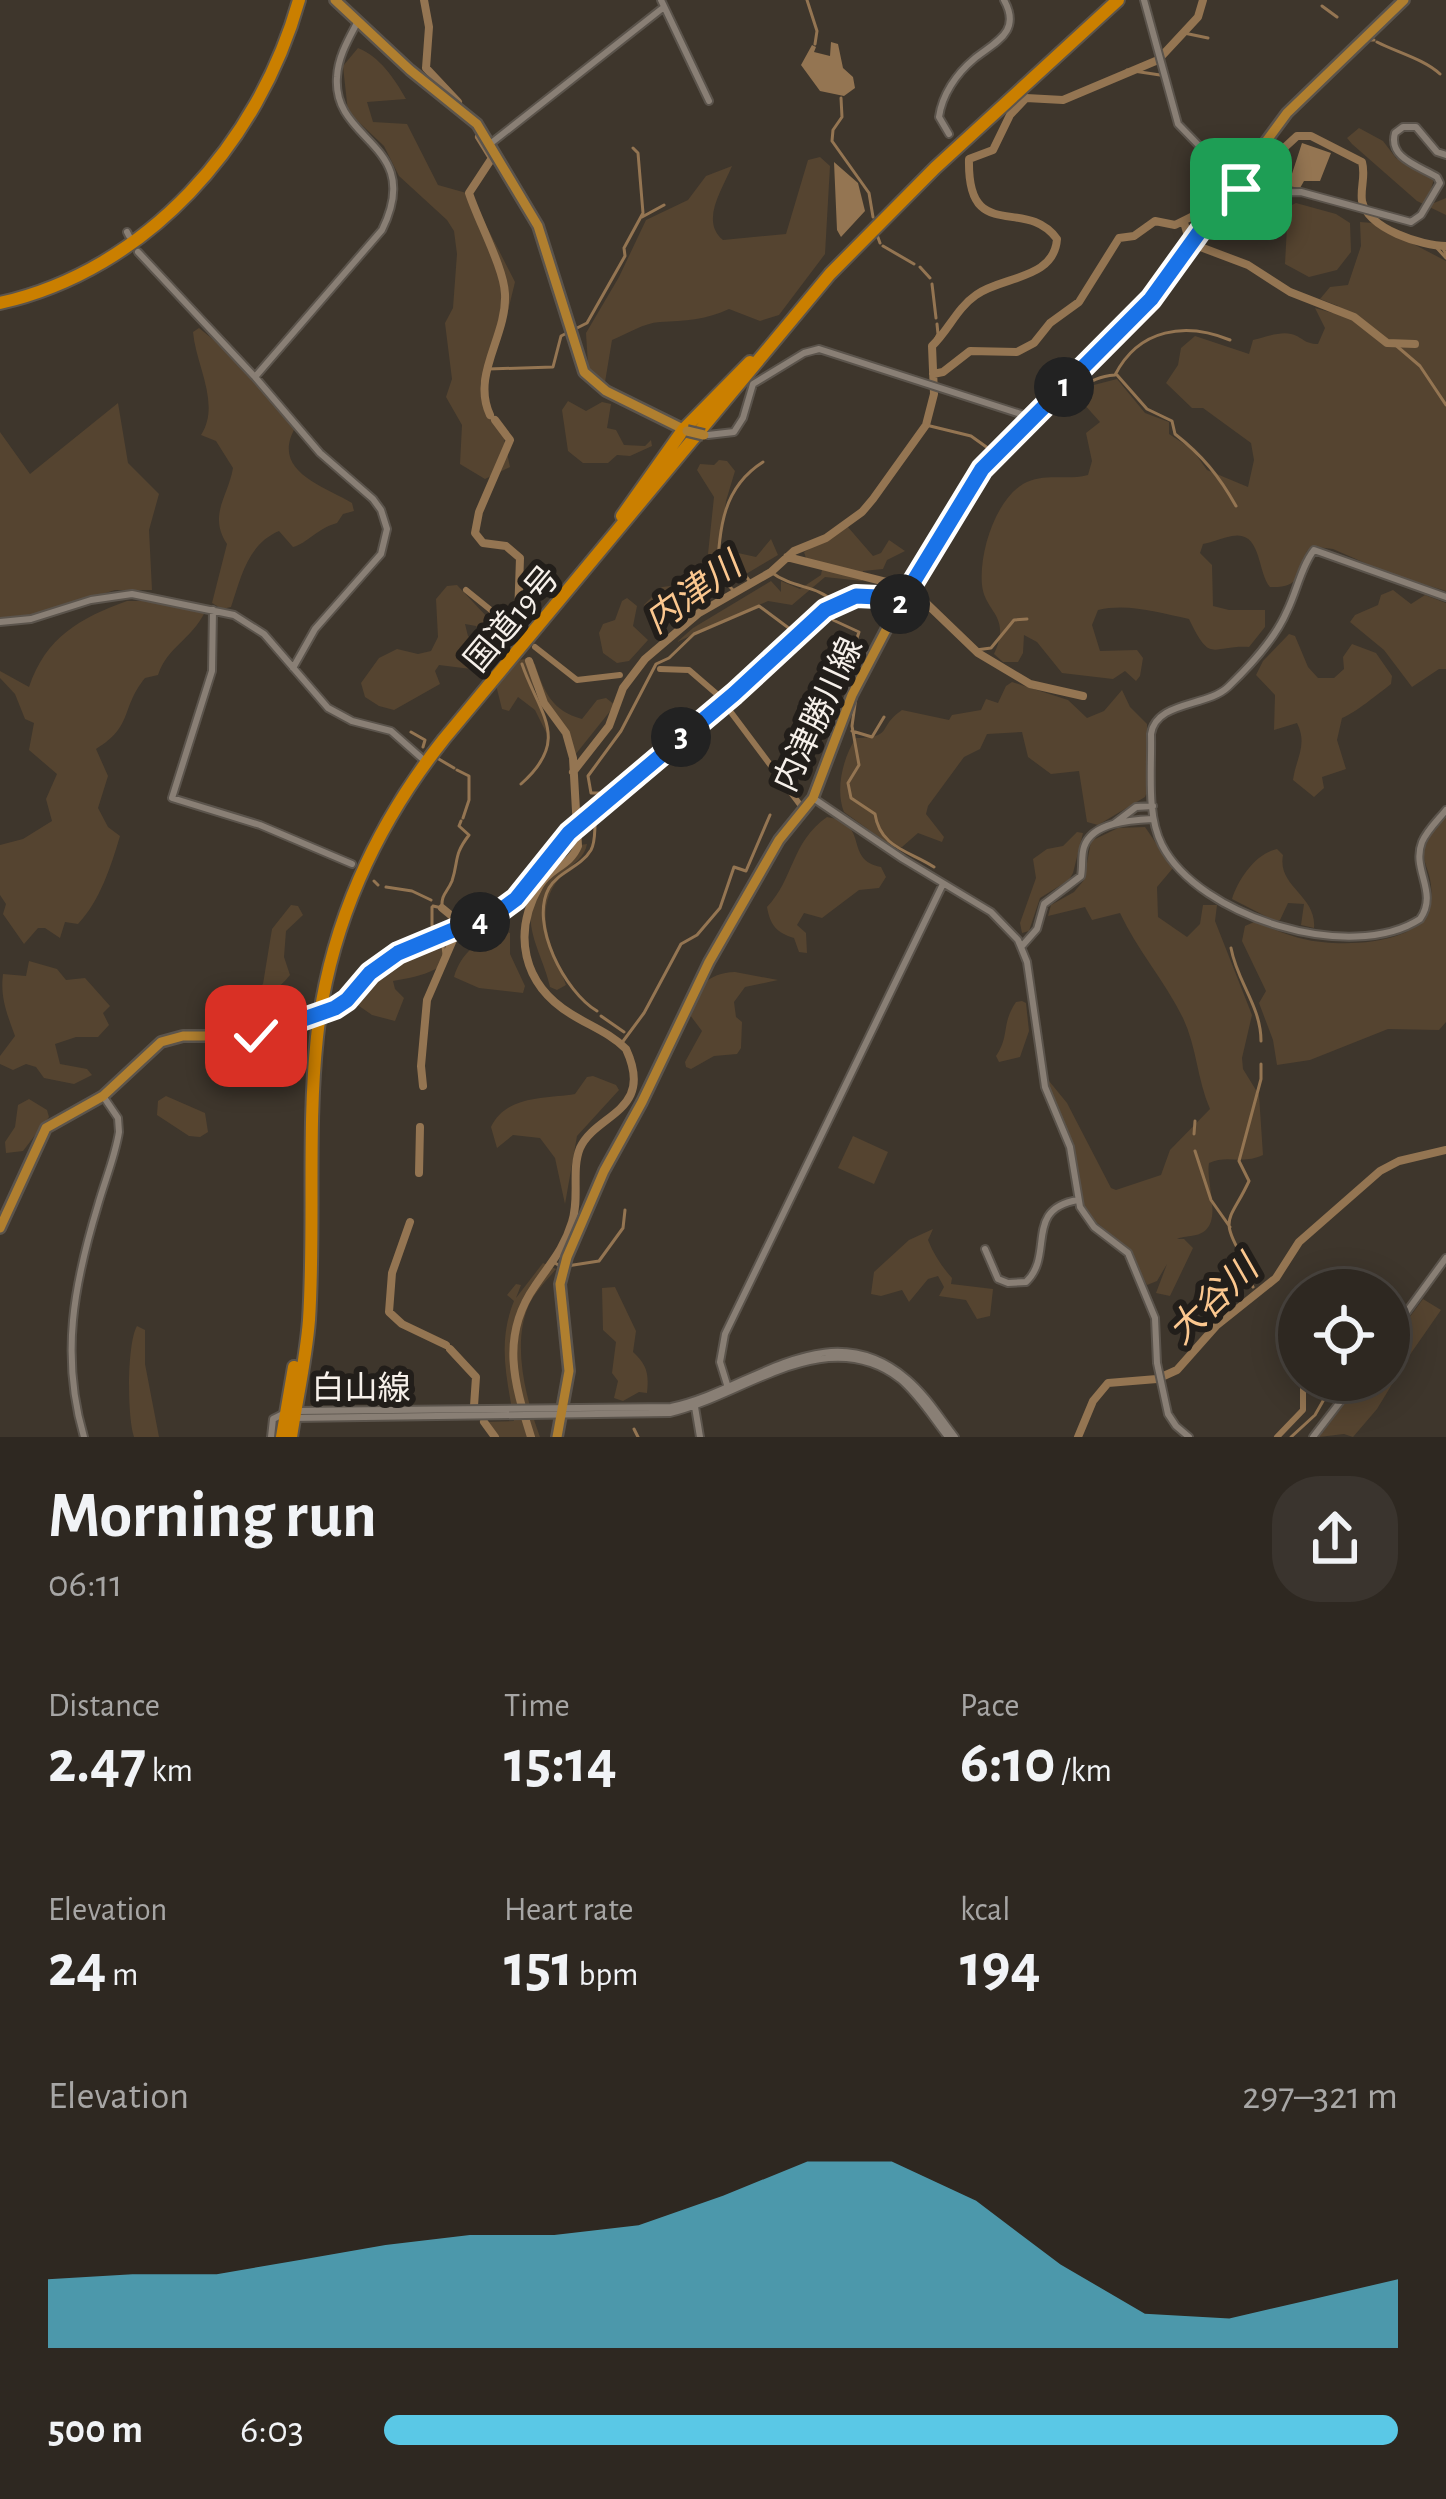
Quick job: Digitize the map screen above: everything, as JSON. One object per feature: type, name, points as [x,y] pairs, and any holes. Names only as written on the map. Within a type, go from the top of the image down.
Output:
[{"type":"highway","points":[[0,300],[83,275],[124,251],[169,215],[249,111],[276,63],[296,0]]},
{"type":"highway","name":"国道19号","points":[[291,1437],[309,1318],[317,1013],[332,932],[376,830],[424,760],[827,271],[892,201],[1108,0]]},
{"type":"highway","name":"国道19号","points":[[755,361],[870,231],[1118,0]]},
{"type":"highway","points":[[624,519],[685,431],[736,372],[755,361]]},
{"type":"highway","points":[[624,519],[706,435],[755,361]]},
{"type":"highway","name":"国道19号","points":[[317,1013],[374,847],[424,760]]},
{"type":"highway","name":"国道19号","points":[[282,1437],[291,1415]]},
{"type":"main road","points":[[335,0],[468,115],[490,144],[538,226],[584,372],[593,382],[685,431],[706,435]]},
{"type":"main road","name":"内津勝川線","points":[[557,1437],[569,1356],[560,1284],[566,1257],[709,962],[779,840],[813,798],[852,694],[898,607],[975,478],[1151,299],[1287,113],[1404,0]]},
{"type":"main road","points":[[0,1228],[41,1134],[52,1122],[104,1096],[161,1042],[183,1036],[256,1036],[317,1013]]},
{"type":"street","points":[[949,134],[939,117],[942,102],[962,70],[1004,38],[1011,17],[1004,0]]},
{"type":"street","points":[[1144,0],[1182,132],[1237,186],[1255,193],[1300,192],[1411,222],[1439,188],[1437,177],[1394,149],[1393,137],[1399,129],[1416,127],[1437,152],[1446,154]]},
{"type":"street","points":[[490,144],[663,3],[709,101]]},
{"type":"street","points":[[255,377],[382,230],[390,213],[394,198],[388,164],[349,118],[338,94],[342,53],[357,23]]},
{"type":"street","points":[[138,252],[289,412],[320,453],[373,499],[386,519],[381,554],[315,629],[293,668]]},
{"type":"street","points":[[706,435],[734,431],[753,385],[810,350],[824,349],[1033,418]]},
{"type":"street","points":[[1446,597],[1314,550],[1286,614],[1227,688],[1163,714],[1153,723],[1153,819],[1167,853],[1207,894],[1286,928],[1345,938],[1387,933],[1410,926],[1424,915],[1429,899],[1418,857],[1426,835],[1446,810]]},
{"type":"street","points":[[0,622],[31,620],[112,595],[156,597],[213,610],[250,623],[336,714],[391,731],[424,760]]},
{"type":"street","points":[[317,1013],[347,1000],[370,973],[398,953],[501,910],[516,899],[569,833],[825,610],[856,596],[878,597],[898,607]]},
{"type":"street","points":[[213,610],[212,671],[172,798],[260,825],[352,864]]},
{"type":"street","points":[[813,798],[999,918],[1022,946],[1045,1087],[1070,1147],[1078,1200],[1094,1227],[1128,1253],[1155,1318],[1160,1374],[1172,1421],[1190,1437]]},
{"type":"street","points":[[1022,946],[1037,929],[1044,904],[1081,876],[1087,840],[1127,811],[1153,806]]},
{"type":"street","points":[[1112,825],[1153,819]]},
{"type":"street","points":[[729,1391],[720,1362],[725,1334],[944,884]]},
{"type":"street","points":[[84,1437],[69,1362],[81,1268],[119,1137],[118,1118],[104,1096]]},
{"type":"street","points":[[985,1249],[998,1279],[1027,1282],[1036,1271],[1048,1214],[1057,1205],[1078,1200]]},
{"type":"street","points":[[1410,1307],[1446,1258]]},
{"type":"street","name":"白山線","points":[[291,1415],[648,1415],[695,1407],[798,1356],[848,1352],[903,1375],[951,1437]]},
{"type":"street","name":"白山線","points":[[562,1414],[671,1407],[729,1391]]},
{"type":"street","points":[[1313,1437],[1341,1401]]},
{"type":"street","points":[[695,1407],[700,1437]]},
{"type":"street","points":[[271,1437],[273,1418],[291,1415]]},
{"type":"shaded area","points":[[831,42],[838,44],[843,68],[853,77],[855,88],[844,96],[820,91],[801,65],[812,45],[814,52],[830,56]]},
{"type":"shaded area","points":[[358,48],[386,69],[406,99],[367,102],[373,122],[407,124],[438,185],[470,194],[515,282],[480,384],[489,417],[502,429],[510,467],[485,479],[460,464],[462,425],[446,397],[452,379],[445,323],[453,308],[454,231],[399,176],[384,146],[348,112],[343,66]]},
{"type":"shaded area","points":[[1359,128],[1383,141],[1396,158],[1434,179],[1429,196],[1434,203],[1446,198],[1446,215],[1417,201],[1352,144],[1347,138]]},
{"type":"shaded area","points":[[1302,143],[1331,153],[1320,181],[1304,181],[1300,188],[1288,186]]},
{"type":"shaded area","points":[[820,157],[830,166],[825,254],[779,315],[760,321],[729,309],[703,318],[641,327],[612,340],[605,382],[595,384],[586,333],[646,220],[688,200],[706,176],[732,166],[715,205],[716,232],[723,240],[786,234],[808,160]]},
{"type":"shaded area","points":[[834,162],[858,183],[865,211],[841,237],[837,230]]},
{"type":"shaded area","points":[[1296,203],[1350,223],[1351,252],[1337,270],[1309,277],[1285,264],[1288,207]]},
{"type":"shaded area","points":[[1360,222],[1373,223],[1446,261],[1446,591],[1317,547],[1307,551],[1292,583],[1270,587],[1249,539],[1232,536],[1203,544],[1200,553],[1212,565],[1213,606],[1265,610],[1265,627],[1249,647],[1208,648],[1189,619],[1110,608],[1098,610],[1092,625],[1100,651],[1137,650],[1143,658],[1136,681],[1125,671],[1113,679],[1062,673],[1037,642],[1024,635],[1018,662],[1003,662],[994,654],[999,622],[982,585],[986,543],[1004,502],[1023,484],[1039,478],[1088,475],[1092,461],[1086,433],[1100,422],[1083,403],[1090,386],[1117,379],[1145,413],[1169,422],[1169,434],[1192,449],[1207,470],[1248,487],[1254,460],[1251,443],[1203,408],[1192,408],[1166,383],[1178,365],[1181,348],[1195,336],[1249,354],[1253,340],[1277,334],[1318,344],[1325,328],[1315,308],[1333,313],[1338,306],[1320,299],[1330,287],[1348,285],[1361,246]]},
{"type":"shaded area","points":[[199,328],[230,353],[295,428],[289,443],[295,466],[314,483],[352,503],[354,511],[293,547],[279,531],[268,537],[247,563],[231,607],[222,609],[212,603],[227,544],[219,515],[233,468],[216,441],[201,435],[209,411],[193,332]]},
{"type":"shaded area","points":[[568,401],[586,411],[602,402],[611,404],[607,428],[616,430],[624,445],[645,446],[651,440],[652,446],[630,456],[617,455],[608,463],[583,463],[568,451],[562,410]]},
{"type":"shaded area","points":[[118,403],[128,463],[159,494],[149,530],[152,590],[115,590],[31,616],[0,619],[0,432],[30,474]]},
{"type":"shaded area","points":[[727,461],[735,471],[720,549],[756,557],[771,539],[778,555],[746,574],[733,560],[717,559],[715,574],[682,613],[649,619],[644,605],[662,587],[688,584],[706,573],[714,497],[697,470],[700,464],[714,465]]},
{"type":"shaded area","points":[[847,526],[873,556],[889,540],[905,551],[887,560],[883,569],[863,571],[862,581],[825,577],[792,605],[768,601],[677,642],[771,581],[781,592],[781,581],[800,589],[821,575],[823,564],[806,558],[804,552]]},
{"type":"shaded area","points":[[457,585],[504,635],[501,640],[489,640],[476,626],[465,624],[468,636],[486,652],[471,669],[439,665],[435,671],[440,684],[394,710],[365,697],[361,683],[379,658],[397,649],[418,654],[431,651],[438,637],[436,599],[447,586]]},
{"type":"shaded area","points":[[1393,590],[1411,604],[1425,595],[1446,603],[1446,669],[1412,687],[1384,650],[1350,622]]},
{"type":"shaded area","points":[[627,598],[637,606],[633,626],[648,640],[629,661],[617,663],[603,653],[599,633],[603,624],[615,620]]},
{"type":"shaded area","points":[[127,601],[159,601],[205,612],[158,675],[145,678],[122,725],[96,749],[108,776],[98,808],[108,827],[120,836],[99,894],[78,924],[65,922],[60,938],[38,928],[24,944],[3,914],[0,845],[23,839],[52,821],[46,799],[57,774],[29,750],[34,723],[25,719],[0,671],[29,687],[55,642],[94,615]]},
{"type":"shaded area","points":[[1289,634],[1295,636],[1318,678],[1334,678],[1344,669],[1343,657],[1352,644],[1376,653],[1392,676],[1391,684],[1342,718],[1337,740],[1346,769],[1322,777],[1324,788],[1314,797],[1293,780],[1301,745],[1297,723],[1274,730],[1275,695],[1256,675]]},
{"type":"shaded area","points":[[525,659],[535,664],[551,699],[563,711],[582,719],[597,700],[606,698],[615,705],[575,755],[569,754],[565,727],[538,682],[534,690],[548,736],[535,710],[518,697],[509,711],[502,709],[496,685]]},
{"type":"shaded area","points":[[1012,682],[1068,700],[1087,718],[1104,711],[1122,690],[1130,707],[1147,724],[1145,797],[1098,825],[1087,822],[1079,771],[1051,774],[1028,757],[1022,732],[987,734],[980,749],[964,757],[928,806],[926,814],[944,837],[942,842],[918,833],[902,847],[893,847],[844,812],[842,774],[856,738],[881,733],[902,710],[949,720],[952,715],[981,710],[986,699],[998,703]]},
{"type":"shaded area","points":[[1446,816],[1446,1022],[1439,1030],[1388,1029],[1310,1060],[1277,1065],[1259,1003],[1266,991],[1242,941],[1245,926],[1254,922],[1301,938],[1340,943],[1380,940],[1414,927],[1426,917],[1431,902],[1424,853]]},
{"type":"shaded area","points":[[827,817],[849,826],[863,857],[881,867],[886,877],[879,888],[859,890],[822,918],[804,913],[797,925],[806,933],[807,953],[799,952],[794,938],[772,923],[767,907],[806,838]]},
{"type":"shaded area","points":[[1145,827],[1173,868],[1157,887],[1158,917],[1187,937],[1200,924],[1203,905],[1217,905],[1215,921],[1252,1015],[1242,1058],[1243,1069],[1259,1095],[1263,1155],[1209,1163],[1210,1224],[1205,1231],[1177,1239],[1193,1248],[1170,1296],[1156,1293],[1167,1264],[1157,1281],[1147,1285],[1129,1249],[1085,1213],[1074,1147],[1047,1087],[1049,1081],[1067,1103],[1116,1190],[1161,1175],[1170,1150],[1210,1109],[1183,1018],[1120,913],[1092,920],[1085,907],[1048,916],[1051,905],[1084,880],[1091,841],[1118,828]]},
{"type":"shaded area","points":[[1077,832],[1083,833],[1073,873],[1040,898],[1029,931],[1022,933],[1020,923],[1036,878],[1033,859],[1047,849],[1063,846]]},
{"type":"shaded area","points":[[587,844],[548,900],[547,928],[566,985],[557,990],[550,987],[531,912],[541,887],[580,845]]},
{"type":"shaded area","points":[[1277,849],[1283,855],[1286,875],[1310,907],[1314,928],[1301,925],[1304,904],[1288,903],[1275,921],[1232,899],[1249,868]]},
{"type":"shaded area","points":[[291,905],[298,906],[303,915],[286,931],[284,957],[290,975],[255,1007],[245,1025],[234,1020],[237,1010],[263,984],[272,929]]},
{"type":"shaded area","points":[[502,931],[510,933],[510,954],[525,986],[523,993],[479,988],[454,977],[472,948]]},
{"type":"shaded area","points":[[454,936],[443,964],[425,974],[393,981],[404,998],[395,1021],[372,1015],[352,1001],[397,960]]},
{"type":"shaded area","points":[[29,961],[57,969],[66,980],[85,978],[110,1006],[103,1013],[109,1025],[98,1037],[55,1044],[60,1064],[87,1069],[92,1075],[74,1084],[44,1078],[36,1067],[26,1064],[13,1070],[0,1064],[0,1056],[15,1036],[3,998],[3,974],[26,976]]},
{"type":"shaded area","points":[[735,972],[778,980],[745,987],[734,1002],[736,1017],[742,1022],[737,1054],[714,1056],[691,1069],[686,1067],[702,1031],[690,1015],[694,997],[710,979]]},
{"type":"shaded area","points":[[1022,1001],[1029,1031],[1020,1057],[999,1062],[996,1056],[1009,1017],[1016,1002]]},
{"type":"shaded area","points":[[593,1076],[619,1090],[577,1136],[565,1204],[555,1158],[540,1138],[513,1135],[497,1148],[491,1127],[516,1104],[575,1094]]},
{"type":"shaded area","points":[[166,1096],[205,1113],[208,1132],[189,1136],[157,1115],[158,1101]]},
{"type":"shaded area","points":[[29,1099],[47,1110],[49,1117],[23,1151],[6,1153],[5,1142],[15,1127],[18,1105]]},
{"type":"shaded area","points":[[853,1136],[888,1152],[874,1184],[838,1168]]},
{"type":"shaded area","points":[[933,1229],[928,1240],[952,1278],[951,1284],[993,1289],[990,1316],[977,1319],[966,1300],[939,1296],[944,1287],[938,1276],[928,1279],[909,1302],[902,1290],[871,1294],[874,1272],[909,1240]]},
{"type":"shaded area","points":[[543,1263],[556,1269],[531,1302],[521,1338],[526,1389],[540,1437],[496,1437],[485,1422],[514,1421],[505,1346],[514,1301],[507,1295],[516,1284],[521,1285],[516,1298]]},
{"type":"shaded area","points":[[615,1287],[636,1331],[633,1352],[648,1380],[647,1393],[623,1401],[614,1398],[616,1342],[603,1330],[602,1288]]},
{"type":"shaded area","points":[[1423,1299],[1441,1310],[1410,1355],[1410,1317]]},
{"type":"shaded area","points":[[137,1326],[145,1330],[145,1364],[159,1437],[134,1437],[132,1427],[130,1363]]},
{"type":"shaded area","points":[[1347,1401],[1382,1401],[1353,1437],[1319,1437]]},
{"type":"waterway","points":[[424,0],[429,27],[426,68],[458,102]]},
{"type":"waterway","points":[[807,0],[817,31],[815,44]]},
{"type":"waterway","name":"内津川","points":[[573,772],[609,726],[623,688],[645,659],[699,613],[862,512],[926,425],[934,394],[932,346],[976,295],[1037,270],[1054,252],[1057,239],[1044,226],[988,211],[977,202],[969,159],[993,150],[1010,115],[1026,98],[1063,100],[1158,60],[1198,17],[1203,0]]},
{"type":"waterway","points":[[1322,6],[1337,17]]},
{"type":"waterway","points":[[1184,33],[1208,38]]},
{"type":"waterway","points":[[1377,42],[1440,74]]},
{"type":"waterway","points":[[1127,70],[1160,75]]},
{"type":"waterway","points":[[841,98],[842,117],[832,141],[869,193],[873,217]]},
{"type":"waterway","points":[[1233,195],[1297,136],[1311,136],[1362,162],[1362,201],[1374,220],[1410,239],[1446,246]]},
{"type":"waterway","points":[[479,137],[492,158],[469,193],[496,258],[505,294],[485,385],[490,415]]},
{"type":"waterway","points":[[488,369],[553,367],[561,336],[587,323],[643,213],[638,153],[633,148]]},
{"type":"waterway","points":[[642,217],[664,205]]},
{"type":"waterway","points":[[933,374],[970,351],[1017,352],[1034,343],[1050,323],[1079,302],[1119,238],[1134,236],[1155,221],[1175,225],[1213,206]]},
{"type":"waterway","points":[[1184,222],[1189,240]]},
{"type":"waterway","points":[[876,232],[880,243]]},
{"type":"waterway","points":[[1195,245],[1248,265],[1290,292],[1354,317],[1387,343],[1415,344]]},
{"type":"waterway","points":[[883,246],[914,264]]},
{"type":"waterway","points":[[1435,246],[1446,258]]},
{"type":"waterway","points":[[1442,247],[1446,254]]},
{"type":"waterway","points":[[920,267],[930,278]]},
{"type":"waterway","points":[[932,284],[936,318]]},
{"type":"waterway","name":"内津川","points":[[932,346],[937,324]]},
{"type":"waterway","points":[[1062,396],[1115,375],[1137,347],[1165,333],[1197,331],[1230,340]]},
{"type":"waterway","points":[[1392,342],[1420,366],[1446,405]]},
{"type":"waterway","points":[[1117,375],[1147,409],[1172,421],[1175,434],[1210,467],[1236,506]]},
{"type":"waterway","points":[[495,420],[510,440],[479,512],[475,533],[483,543],[506,546],[520,558],[518,617]]},
{"type":"waterway","points":[[926,425],[971,436],[992,451],[1013,431]]},
{"type":"waterway","points":[[735,592],[717,574],[722,525],[739,484],[763,462]]},
{"type":"waterway","points":[[787,557],[898,585],[926,603],[978,653],[1030,684],[1083,696]]},
{"type":"waterway","points":[[720,560],[737,564],[751,583]]},
{"type":"waterway","points":[[771,572],[834,602],[833,620],[859,632],[853,650],[866,658]]},
{"type":"waterway","points":[[466,590],[508,624]]},
{"type":"waterway","points":[[610,799],[603,793],[591,793],[588,776],[621,731],[656,664],[694,634],[759,606],[794,632]]},
{"type":"waterway","points":[[976,650],[991,648],[1014,620],[1027,619]]},
{"type":"waterway","points":[[535,647],[577,680],[620,675]]},
{"type":"waterway","name":"内津川","points":[[529,661],[544,703],[566,733],[573,758],[578,846],[544,879],[531,903],[526,921],[527,956],[532,973],[554,1002],[626,1049],[633,1070],[628,1099],[580,1148],[568,1232],[517,1323],[516,1379],[531,1437]]},
{"type":"waterway","points":[[521,784],[536,768],[548,739],[543,712],[522,664]]},
{"type":"waterway","points":[[660,669],[689,670],[718,695],[801,806]]},
{"type":"waterway","points":[[856,697],[852,726],[859,765],[848,783],[851,798],[875,814],[883,834],[897,847],[934,867]]},
{"type":"waterway","points":[[852,731],[872,737],[884,717]]},
{"type":"waterway","points":[[411,732],[425,740],[423,747]]},
{"type":"waterway","points":[[437,758],[454,768]]},
{"type":"waterway","points":[[457,770],[469,776],[463,818]]},
{"type":"waterway","points":[[597,813],[591,850],[549,888],[544,920],[562,973],[597,1011]]},
{"type":"waterway","points":[[621,1044],[644,1013],[681,944],[697,935],[720,908],[734,867],[746,871],[770,815]]},
{"type":"waterway","points":[[433,906],[442,908],[458,853],[469,835],[459,826],[461,821]]},
{"type":"waterway","points":[[374,881],[378,885]]},
{"type":"waterway","points":[[386,887],[431,900]]},
{"type":"waterway","points":[[432,907],[432,925],[438,935]]},
{"type":"waterway","points":[[442,908],[457,928]]},
{"type":"waterway","points":[[423,1086],[427,1000],[456,933]]},
{"type":"waterway","points":[[442,939],[445,962]]},
{"type":"waterway","points":[[1231,948],[1257,1016],[1261,1041]]},
{"type":"waterway","points":[[601,1016],[624,1032]]},
{"type":"waterway","points":[[1253,1287],[1229,1226],[1249,1181],[1239,1161],[1261,1064]]},
{"type":"waterway","points":[[1194,1134],[1195,1121]]},
{"type":"waterway","points":[[419,1173],[420,1127]]},
{"type":"waterway","name":"大谷川","points":[[1078,1437],[1093,1401],[1108,1383],[1157,1379],[1177,1370],[1216,1326],[1276,1278],[1299,1242],[1380,1171],[1399,1161],[1446,1150]]},
{"type":"waterway","points":[[1195,1151],[1211,1200],[1230,1227]]},
{"type":"waterway","points":[[567,1266],[599,1261],[623,1228],[625,1210]]},
{"type":"waterway","points":[[410,1222],[392,1273],[389,1312],[402,1324],[446,1345]]},
{"type":"waterway","name":"内津川","points":[[555,1263],[560,1266]]},
{"type":"waterway","points":[[450,1349],[476,1377],[474,1406]]},
{"type":"waterway","points":[[1277,1437],[1303,1410],[1303,1401]]},
{"type":"waterway","points":[[1291,1437],[1323,1401]]},
{"type":"waterway","points":[[484,1422],[495,1437]]},
{"type":"waterway","points":[[634,1429],[638,1437]]},
{"type":"route","points":[[256,1036],[335,1008],[383,962],[492,916],[516,899],[569,833],[825,610],[856,596],[878,597],[898,607],[982,469],[1151,299],[1234,184],[1241,189]]}]
